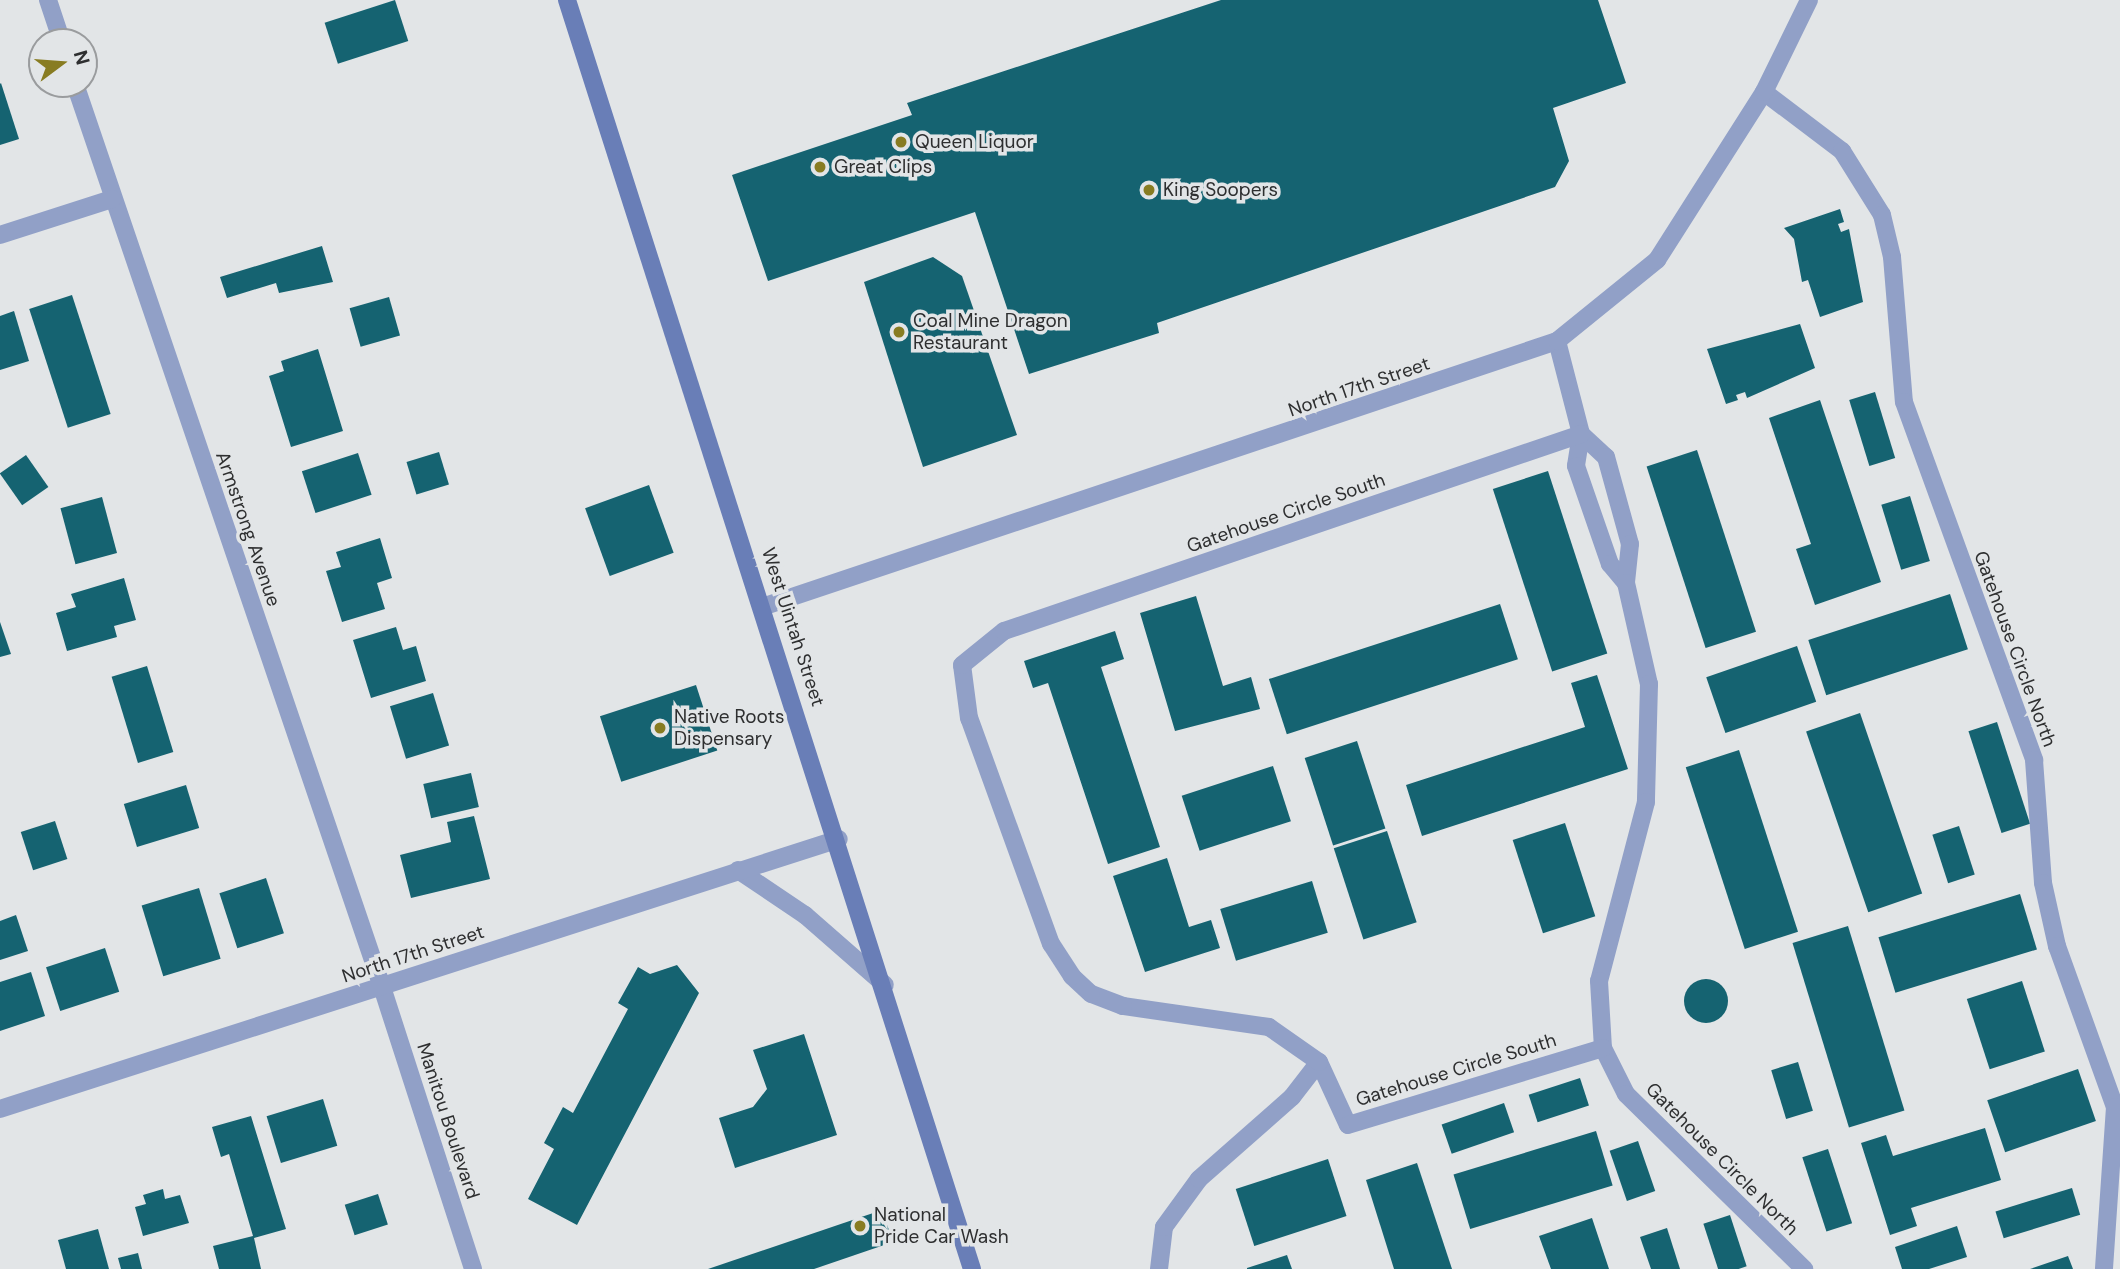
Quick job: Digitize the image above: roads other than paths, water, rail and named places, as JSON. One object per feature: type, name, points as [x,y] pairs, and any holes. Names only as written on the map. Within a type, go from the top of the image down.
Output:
[{"type":"main road","name":"West Uintah Street","points":[[567,0],[765,606],[972,1269]]},
{"type":"street","points":[[48,0],[57,28]]},
{"type":"street","name":"North 17th Street","points":[[765,606],[1557,341],[1657,260],[1765,92],[1809,0]]},
{"type":"street","name":"Gatehouse Circle North","points":[[1765,92],[1842,151],[1875,200],[1892,257],[1904,402],[2034,760],[2043,883],[2057,946],[2115,1107],[2104,1269]]},
{"type":"street","name":"Armstrong Avenue","points":[[80,98],[382,987]]},
{"type":"street","points":[[0,235],[112,199]]},
{"type":"street","name":"Gatehouse Circle North","points":[[1557,341],[1581,434],[1576,466],[1610,564],[1626,583]]},
{"type":"street","name":"Gatehouse Circle North","points":[[1581,434],[1606,457],[1630,544],[1626,583],[1649,684],[1650,763],[1599,981],[1603,1048],[1626,1094],[1804,1269]]},
{"type":"street","name":"Gatehouse Circle South","points":[[1581,434],[1004,631],[962,665],[960,684],[1051,944],[1091,994],[1123,1006],[1269,1027],[1319,1062],[1348,1125],[1603,1048]]},
{"type":"street","name":"North 17th Street","points":[[0,1109],[839,839]]},
{"type":"street","points":[[738,870],[805,915],[885,985]]},
{"type":"street","name":"Manitou Boulevard","points":[[382,987],[473,1269]]},
{"type":"street","points":[[1159,1269],[1164,1227],[1199,1179],[1292,1097],[1319,1062]]},
{"type":"place","name":"Queen Liquor","points":[[901,142]]},
{"type":"place","name":"Great Clips","points":[[820,167]]},
{"type":"place","name":"King Soopers","points":[[1149,190]]},
{"type":"place","name":"Coal Mine Dragon Restaurant","points":[[899,332]]},
{"type":"place","name":"Native Roots Dispensary","points":[[660,728]]},
{"type":"place","name":"National Pride Car Wash","points":[[860,1226]]}]
